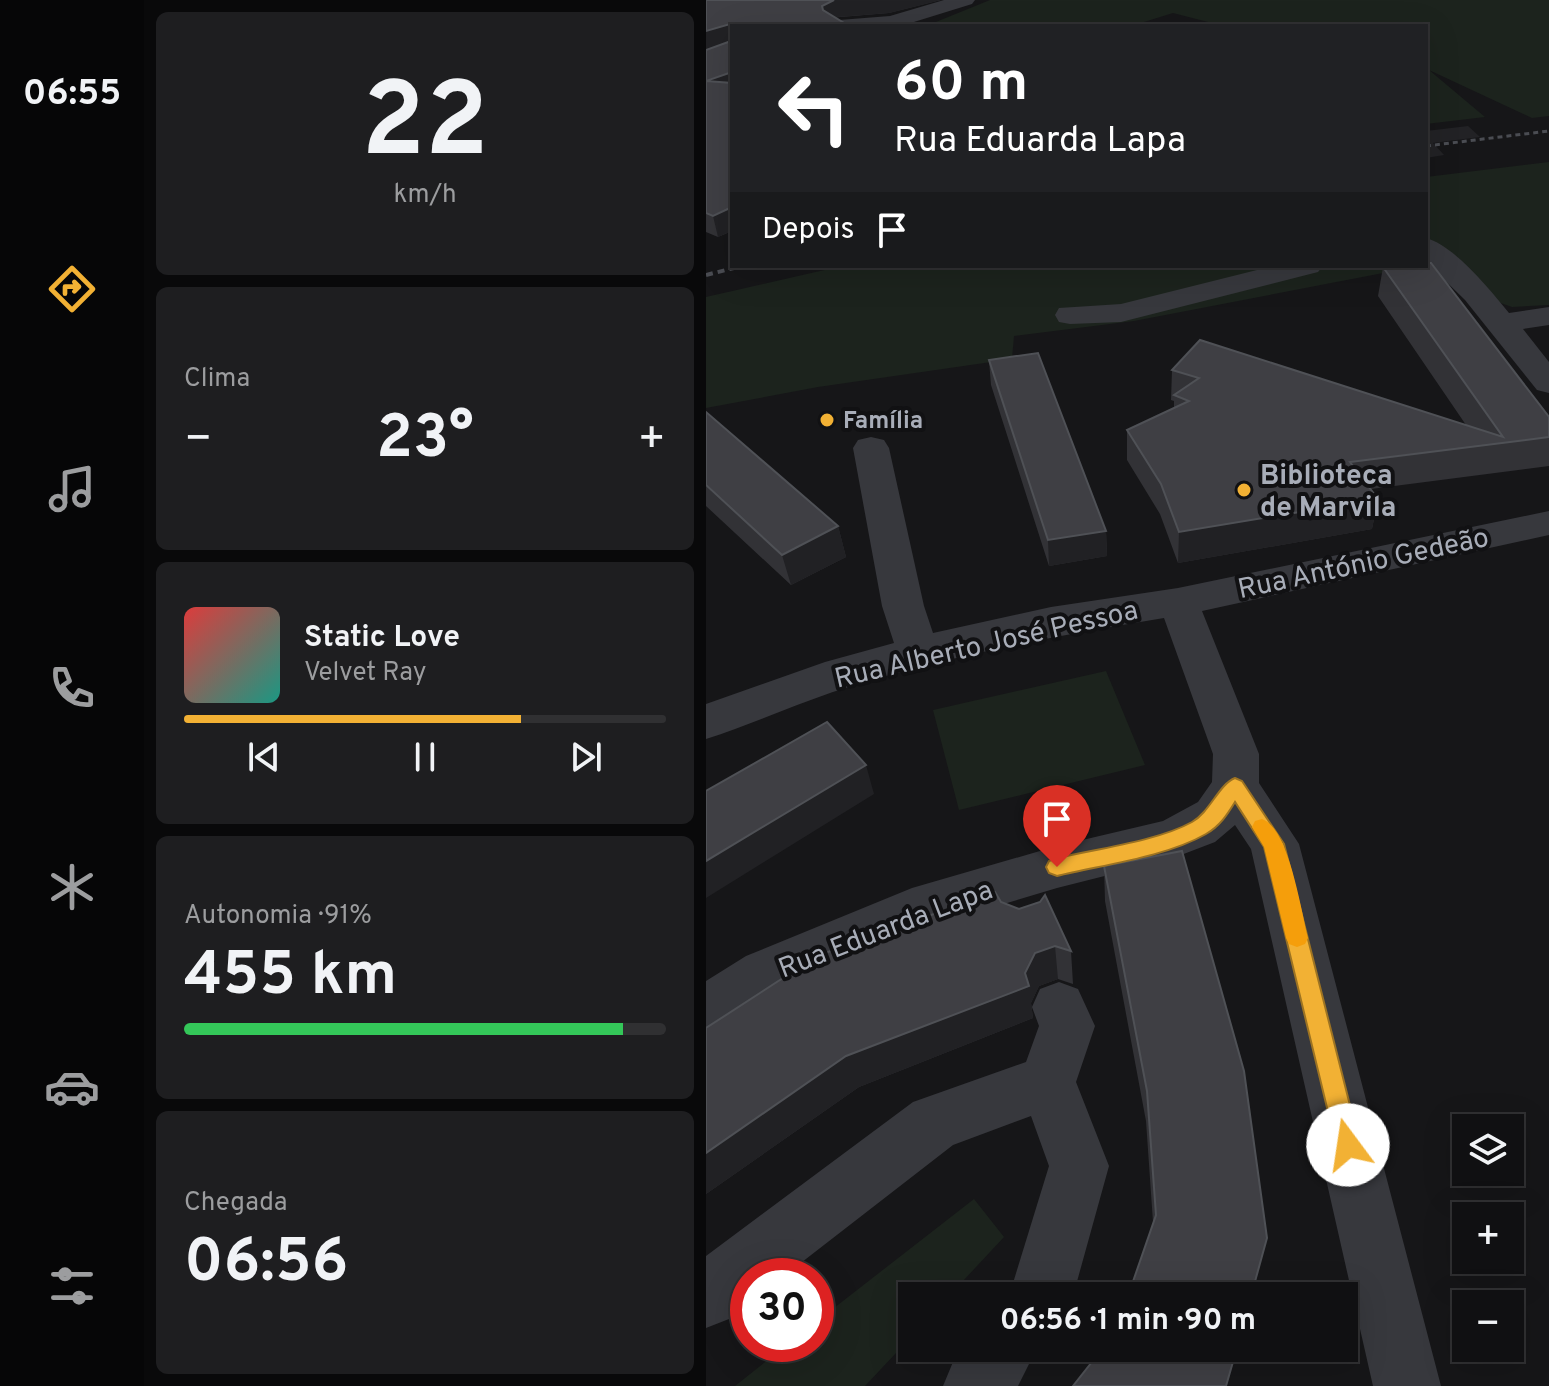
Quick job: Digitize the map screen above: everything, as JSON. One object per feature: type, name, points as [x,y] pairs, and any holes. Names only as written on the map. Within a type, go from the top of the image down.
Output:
[{"type":"street","points":[[915,0],[943,9]]},
{"type":"street","points":[[894,24],[965,0]]},
{"type":"street","points":[[1428,249],[1443,260],[1502,323],[1549,383]]},
{"type":"street","points":[[1070,315],[1135,310],[1300,268]]},
{"type":"street","points":[[1502,323],[1549,316]]},
{"type":"street","points":[[871,448],[903,606],[918,652]]},
{"type":"street","name":"Rua António Gedeão","points":[[1178,602],[1549,523]]},
{"type":"street","points":[[1178,602],[1236,754],[1235,786],[1274,844],[1407,1386]]},
{"type":"street","name":"Rua Alberto José Pessoa","points":[[706,722],[840,673],[918,652],[1051,622],[1178,602]]},
{"type":"street","name":"Rua Eduarda Lapa","points":[[706,1012],[765,973],[930,904],[1018,899],[1198,828],[1215,816],[1235,786]]},
{"type":"street","points":[[1045,1282],[1079,1166],[1047,1082],[1067,1026],[1059,1007]]},
{"type":"street","points":[[706,1296],[934,1123],[1047,1082]]},
{"type":"street","points":[[977,1386],[994,1362]]},
{"type":"shaded area","points":[[990,0],[1549,0],[1549,116],[1532,118],[1429,70],[1485,117],[1428,124],[1428,24],[1228,24],[1173,13],[1137,24],[931,24]]},
{"type":"shaded area","points":[[1468,126],[1480,137],[1433,143],[1444,155],[1428,158],[1428,131]]},
{"type":"shaded area","points":[[1549,162],[1549,305],[1512,307],[1404,269],[1134,321],[1014,336],[1012,359],[818,387],[706,408],[706,297],[833,268],[1428,268],[1428,177]]},
{"type":"shaded area","points":[[1106,671],[1145,765],[959,810],[933,710]]},
{"type":"shaded area","points":[[974,1199],[1004,1237],[962,1282],[898,1282],[898,1351],[865,1386],[735,1386],[765,1362],[834,1362],[834,1308]]},
{"type":"building","points":[[706,0],[834,0],[822,6],[823,10],[846,24],[730,24],[706,31]]},
{"type":"building","points":[[730,41],[730,73],[706,81],[706,50]]},
{"type":"building","points":[[706,81],[730,83],[730,208],[713,216],[706,213]]},
{"type":"building","points":[[1428,263],[1431,263],[1549,417],[1549,437],[1350,462],[1378,499],[1179,532],[1161,484],[1127,430],[1189,401],[1174,395],[1199,378],[1172,370],[1200,340],[1503,437],[1384,268],[1428,268]]},
{"type":"building","points":[[1038,353],[1106,531],[1048,540],[989,360]]},
{"type":"building","points":[[706,412],[838,526],[782,555],[706,485]]},
{"type":"building","points":[[827,722],[866,765],[706,861],[706,791]]},
{"type":"building","points":[[1182,851],[1244,1071],[1267,1238],[1255,1282],[1133,1282],[1156,1215],[1147,1091],[1104,866]]},
{"type":"building","points":[[995,892],[1001,902],[1019,909],[1040,902],[1045,895],[1071,951],[1055,946],[1035,953],[1025,973],[1029,986],[846,1056],[706,1153],[706,1028],[817,956]]},
{"type":"building","points":[[1092,1362],[1233,1362],[1226,1386],[1073,1386]]},
{"type":"railway","points":[[1428,146],[1549,131]]},
{"type":"railway","points":[[706,275],[734,268]]},
{"type":"slow traffic","points":[[1262,827],[1274,844],[1297,938]]},
{"type":"place","name":"Família","points":[[827,420]]},
{"type":"place","name":"Biblioteca de Marvila","points":[[1244,490]]},
{"type":"route","points":[[1057,867],[1168,840],[1198,828],[1215,816],[1228,801],[1235,786],[1274,844],[1348,1145]]}]
